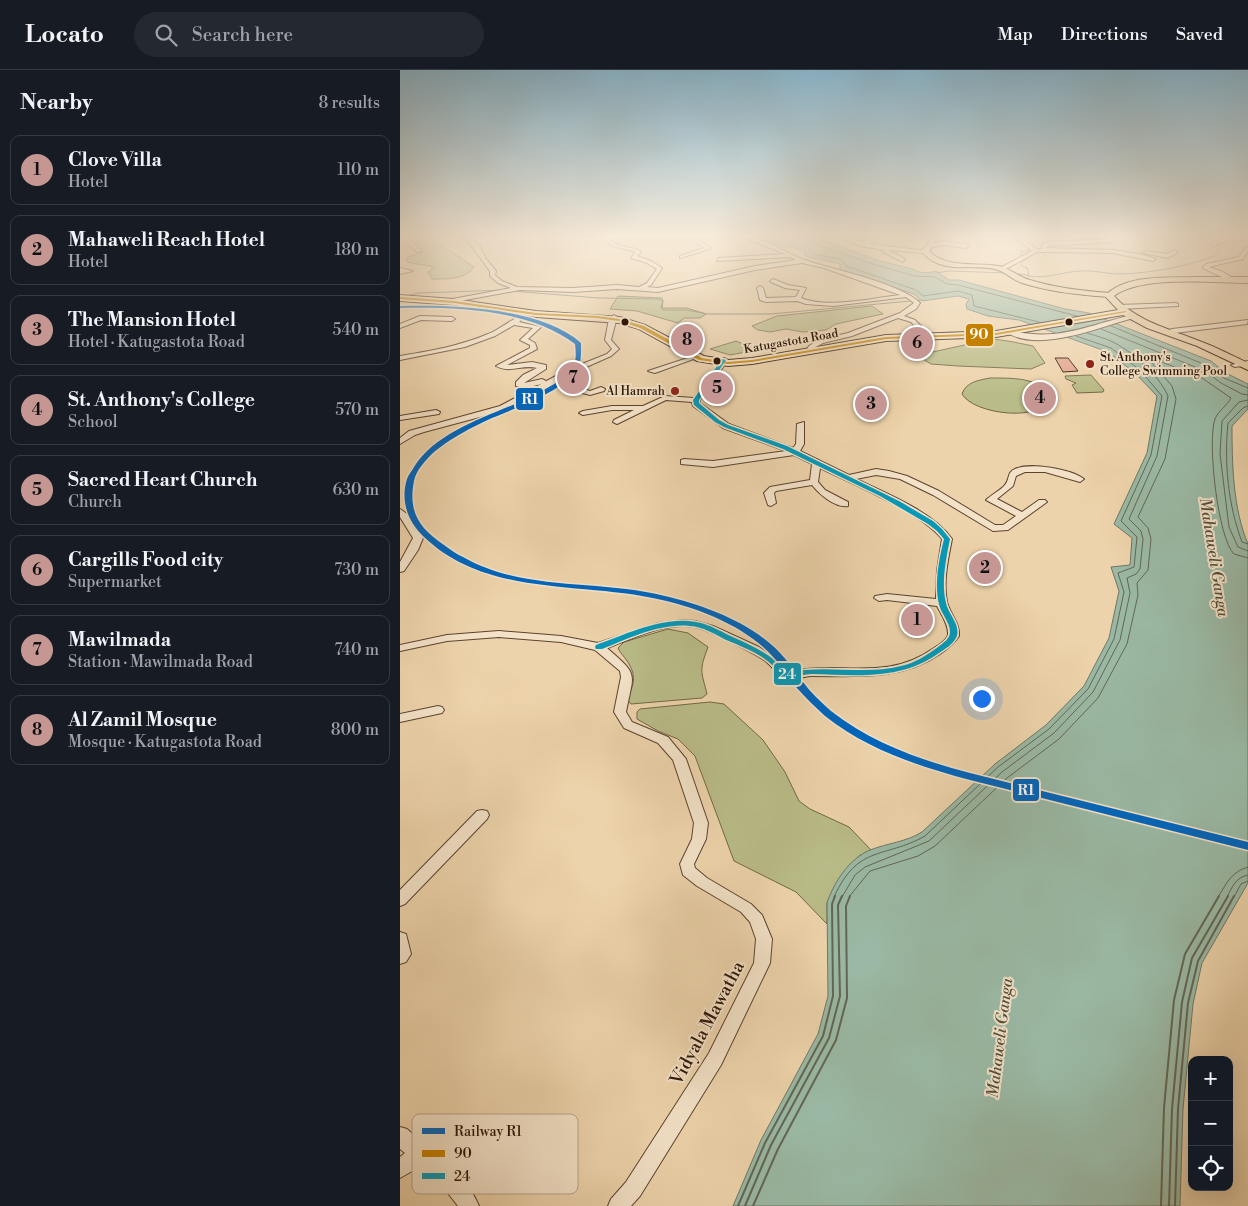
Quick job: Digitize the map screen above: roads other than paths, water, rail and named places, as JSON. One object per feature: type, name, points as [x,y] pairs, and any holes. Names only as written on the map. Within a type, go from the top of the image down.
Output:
[{"type":"highway","points":[[1119,289],[1107,296],[1115,312],[1244,366]]},
{"type":"highway","name":"Katugastota Road","points":[[400,297],[452,300],[523,316],[613,318],[651,327],[701,356],[723,361]]},
{"type":"highway","points":[[1115,312],[1206,347],[1244,366]]},
{"type":"highway","name":"Katugastota Road","points":[[613,318],[642,326],[696,357],[744,362],[809,349],[886,338],[976,336],[1115,312]]},
{"type":"main road","points":[[1061,289],[1107,296]]},
{"type":"street","points":[[452,300],[512,289]]},
{"type":"street","points":[[760,289],[762,299],[766,300],[798,299],[803,302],[822,304],[907,295]]},
{"type":"street","points":[[798,299],[804,289]]},
{"type":"street","points":[[809,349],[815,344],[850,335],[870,325],[910,310],[916,301],[907,295],[890,289]]},
{"type":"street","points":[[1013,330],[1024,336],[1052,338],[1115,312],[1176,306]]},
{"type":"street","points":[[400,358],[464,346],[523,316],[538,326],[523,340],[533,344],[534,349],[500,366],[508,368],[532,364],[543,368],[526,377],[519,384],[526,386],[570,372]]},
{"type":"street","points":[[897,316],[913,321],[918,326]]},
{"type":"street","points":[[400,326],[420,318],[452,319]]},
{"type":"street","points":[[400,442],[412,433],[503,408],[582,366],[609,355],[616,349],[608,340],[613,318]]},
{"type":"street","points":[[1167,332],[1182,328],[1208,327],[1227,322],[1248,322]]},
{"type":"street","points":[[652,371],[696,357]]},
{"type":"street","points":[[696,400],[723,361]]},
{"type":"street","points":[[582,366],[571,387],[590,393],[601,390]]},
{"type":"street","points":[[617,422],[665,398],[696,400]]},
{"type":"street","points":[[599,647],[641,632],[686,624],[697,625],[742,643],[772,659],[788,676],[803,672],[856,673],[902,669],[913,666],[934,654],[949,642],[953,636],[953,631],[942,603],[943,557],[947,538],[944,534],[892,499],[850,478],[816,464],[794,452],[717,421],[696,404],[696,400]]},
{"type":"street","points":[[583,412],[612,408],[643,408]]},
{"type":"street","points":[[412,433],[400,419],[436,412]]},
{"type":"street","points":[[684,462],[713,464],[794,452],[800,444],[801,424]]},
{"type":"street","points":[[816,464],[814,482],[822,492],[844,504]]},
{"type":"street","points":[[1021,515],[990,500],[1012,482],[1012,475],[1018,470],[1059,471],[1080,479]]},
{"type":"street","points":[[850,478],[877,472],[889,473],[912,481],[993,528],[1005,528],[1042,502]]},
{"type":"street","points":[[771,503],[769,493],[773,489],[814,482]]},
{"type":"street","points":[[400,512],[407,518],[418,538],[413,550],[400,569]]},
{"type":"street","points":[[879,598],[887,597],[942,603]]},
{"type":"street","name":"Vidyala Mawatha","points":[[400,648],[447,638],[499,634],[561,639],[599,647],[625,670],[627,677],[620,712],[628,725],[663,740],[679,759],[700,823],[698,839],[687,864],[688,871],[702,882],[746,908],[757,919],[764,939],[762,963],[715,1059],[633,1189],[618,1206]]},
{"type":"street","points":[[400,718],[438,710]]},
{"type":"street","points":[[400,900],[482,814]]},
{"type":"street","points":[[400,939],[403,954],[400,957]]},
{"type":"street","points":[[400,1136],[412,1147]]},
{"type":"street","points":[[400,1168],[412,1160]]},
{"type":"street","points":[[463,1194],[469,1206]]},
{"type":"water","name":"Mahaweli Ganga","points":[[899,289],[992,289],[1065,309],[1089,313],[1211,361],[1226,373],[1248,384],[1248,409],[1232,426],[1236,501],[1248,544],[1248,883],[1202,963],[1193,1004],[1183,1109],[1180,1206],[733,1206],[761,1140],[818,1034],[828,996],[827,903],[838,879],[849,865],[862,854],[910,838],[922,832],[995,764],[1046,725],[1084,686],[1109,638],[1119,591],[1111,567],[1130,565],[1132,538],[1114,524],[1147,453],[1157,396],[1136,374],[1108,352],[1019,320],[988,316],[967,309],[966,304],[969,299],[958,296],[922,301],[914,294]]},
{"type":"waterway","points":[[407,296],[418,293],[505,290]]},
{"type":"waterway","points":[[511,291],[599,298],[657,299],[663,301],[661,308],[663,310],[687,310],[707,314],[771,314],[921,300]]},
{"type":"rail line","name":"R1","points":[[400,307],[467,309],[519,317],[563,332],[578,343],[577,363],[564,380],[537,396],[464,430],[441,443],[422,460],[411,479],[408,501],[410,512],[416,523],[432,540],[461,560],[492,573],[525,580],[628,592],[662,598],[695,607],[726,620],[755,637],[778,656],[802,688],[836,719],[868,740],[908,758],[970,777],[1248,846]]},
{"type":"place","name":"Al Zamil Mosque","points":[[687,340]]},
{"type":"place","name":"Cargills Food city","points":[[917,343]]},
{"type":"place","name":"St. Anthony's College Swimming Pool","points":[[1090,364]]},
{"type":"place","name":"Mawilmada","points":[[573,378]]},
{"type":"place","name":"Sacred Heart Church","points":[[717,388]]},
{"type":"place","name":"Al Hamrah","points":[[675,391]]},
{"type":"place","name":"St. Anthony's College","points":[[1040,398]]},
{"type":"place","name":"The Mansion Hotel","points":[[871,404]]},
{"type":"place","name":"Mahaweli Reach Hotel","points":[[985,568]]},
{"type":"place","name":"Clove Villa","points":[[917,620]]}]
